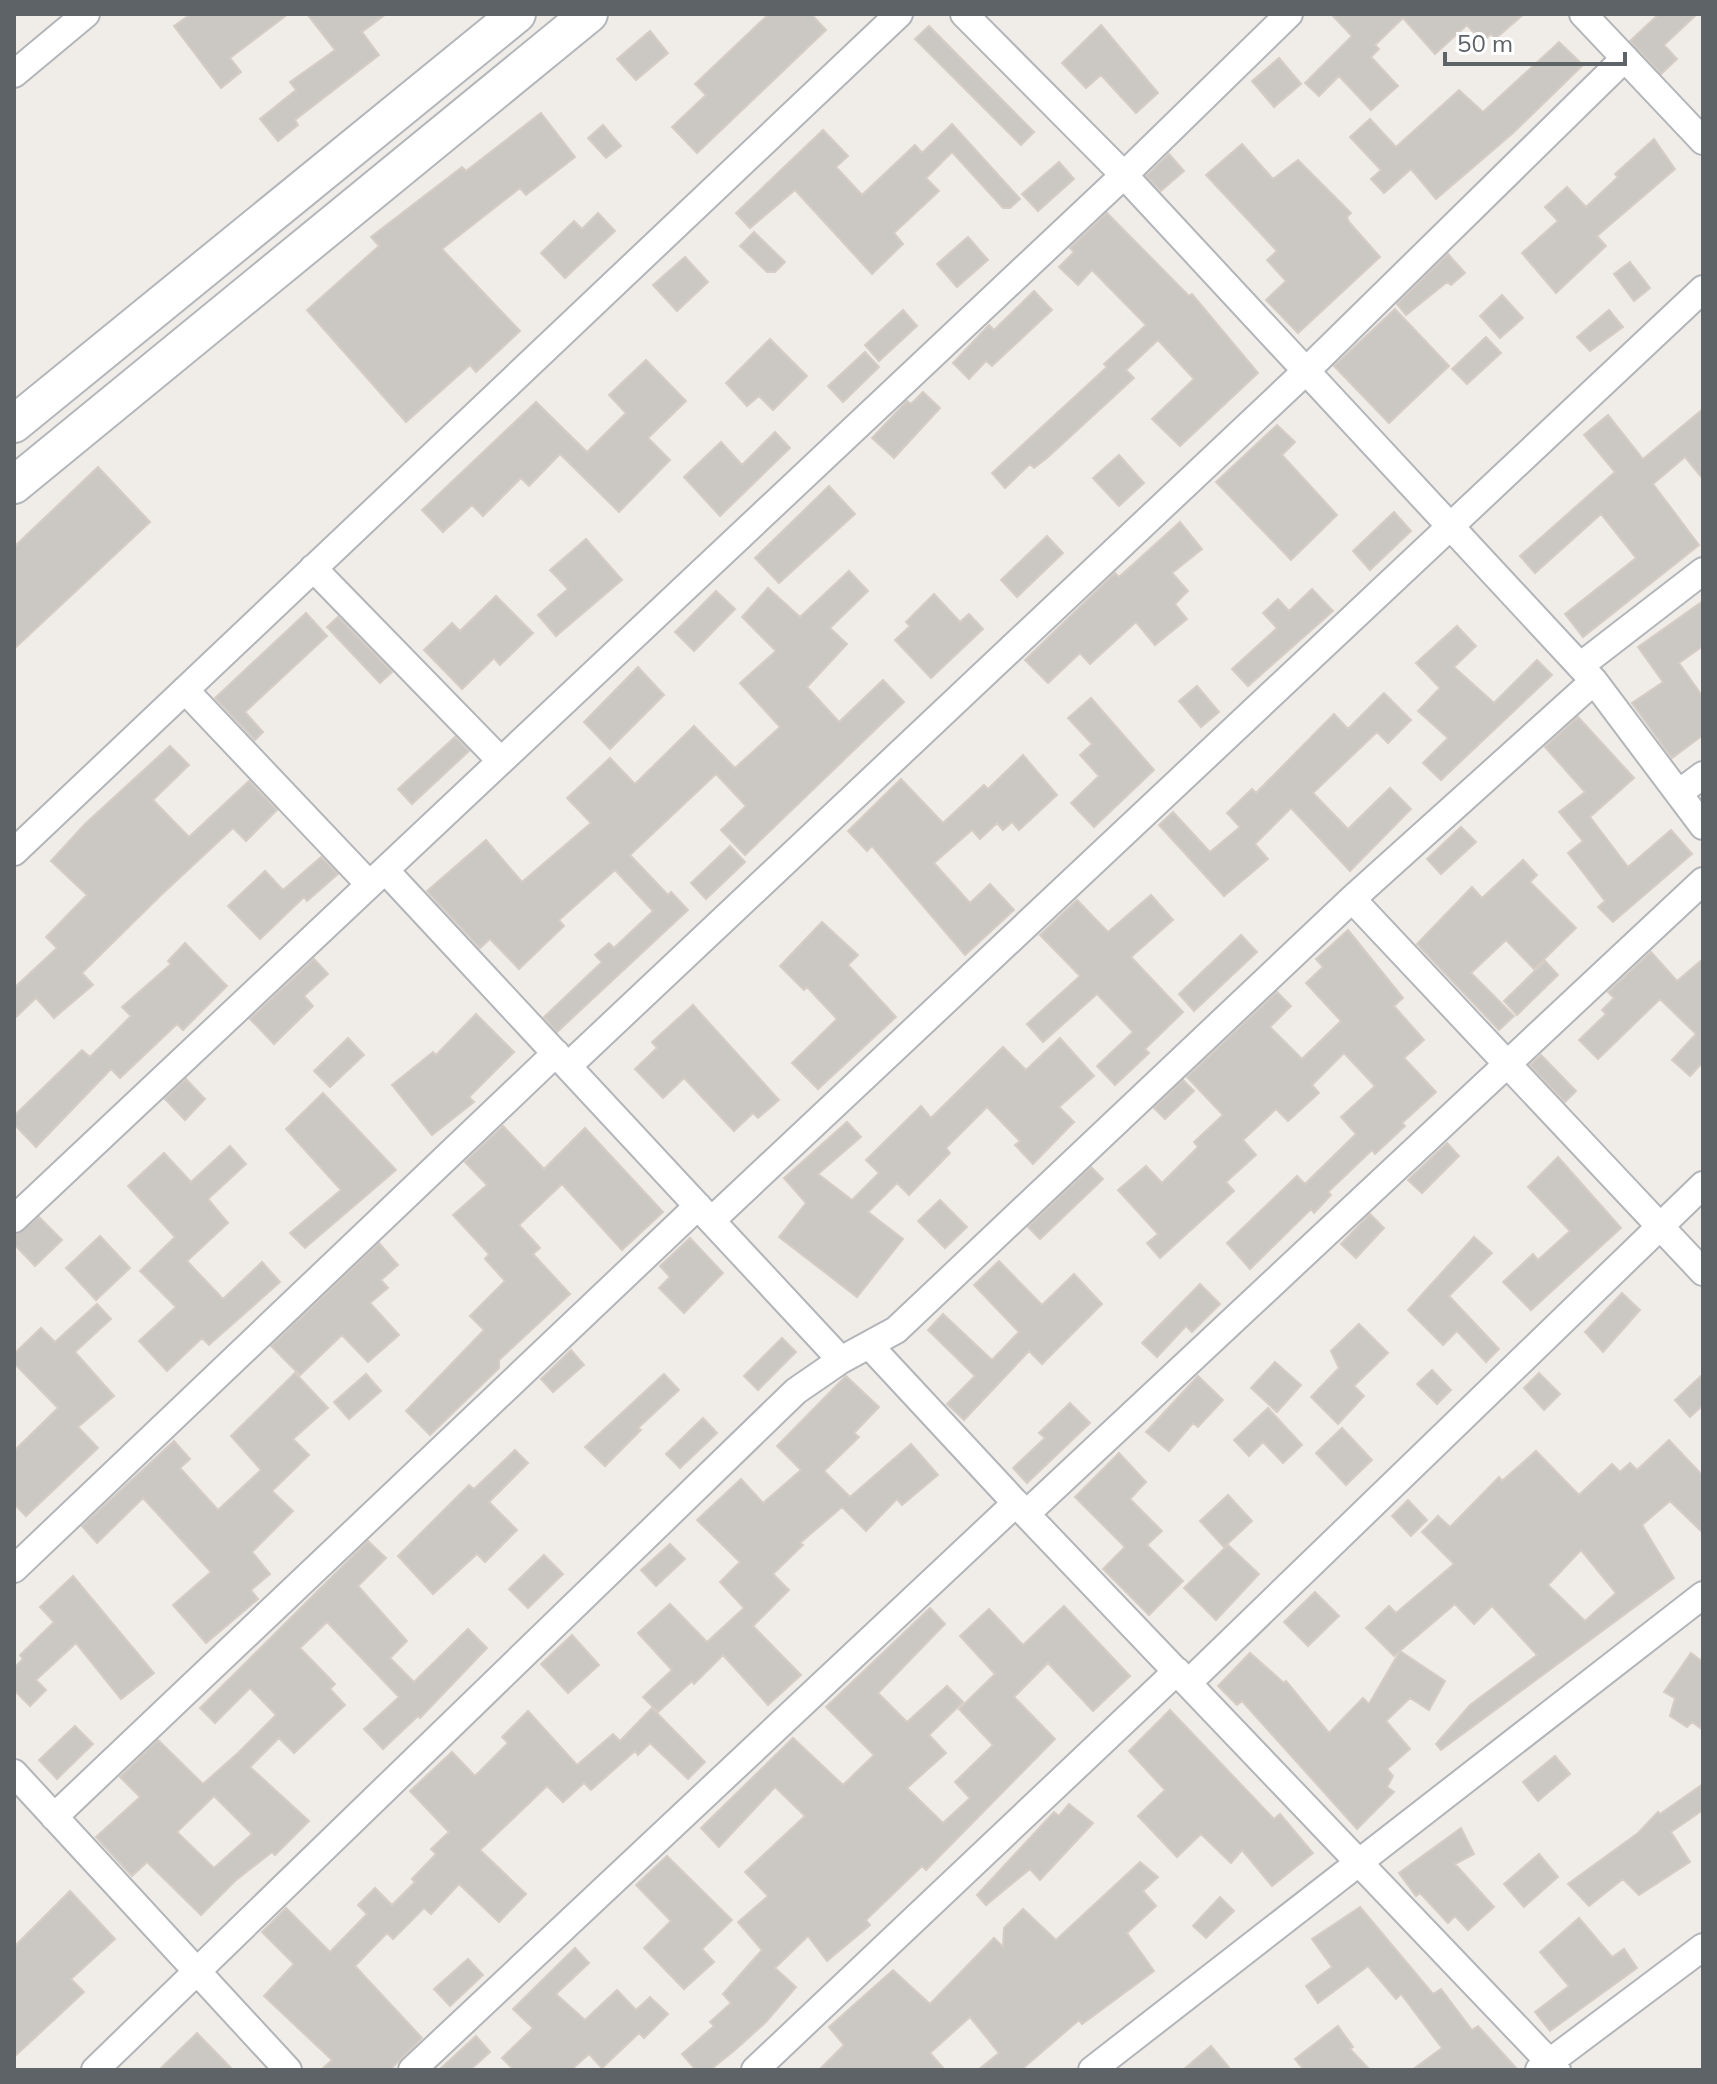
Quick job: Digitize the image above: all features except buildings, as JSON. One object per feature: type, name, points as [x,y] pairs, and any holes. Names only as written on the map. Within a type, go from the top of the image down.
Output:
[{"type":"main road","points":[[14,424],[517,14]]},
{"type":"main road","points":[[14,485],[589,14]]},
{"type":"street","points":[[14,852],[899,14]]},
{"type":"street","points":[[964,14],[1124,175],[1587,673],[1703,826]]},
{"type":"street","points":[[14,1219],[1124,175],[1289,14]]},
{"type":"street","points":[[14,74],[82,15]]},
{"type":"street","points":[[1599,19],[1625,58],[1703,141]]},
{"type":"street","points":[[14,1569],[1306,371],[1625,58]]},
{"type":"street","points":[[54,1817],[1703,289]]},
{"type":"street","points":[[313,568],[501,761]]},
{"type":"street","points":[[95,2070],[796,1391],[841,1360],[896,1330],[1587,673],[1703,571]]},
{"type":"street","points":[[185,690],[562,1060],[841,1360]]},
{"type":"street","points":[[1679,793],[1703,775]]},
{"type":"street","points":[[412,2070],[1703,881]]},
{"type":"street","points":[[1352,899],[1703,1272]]},
{"type":"street","points":[[755,2070],[1182,1677],[1703,1185]]},
{"type":"street","points":[[869,1345],[1021,1509],[1360,1862],[1549,2067],[1703,1947]]},
{"type":"street","points":[[1092,2070],[1703,1595]]},
{"type":"street","points":[[14,1773],[288,2070]]}]
